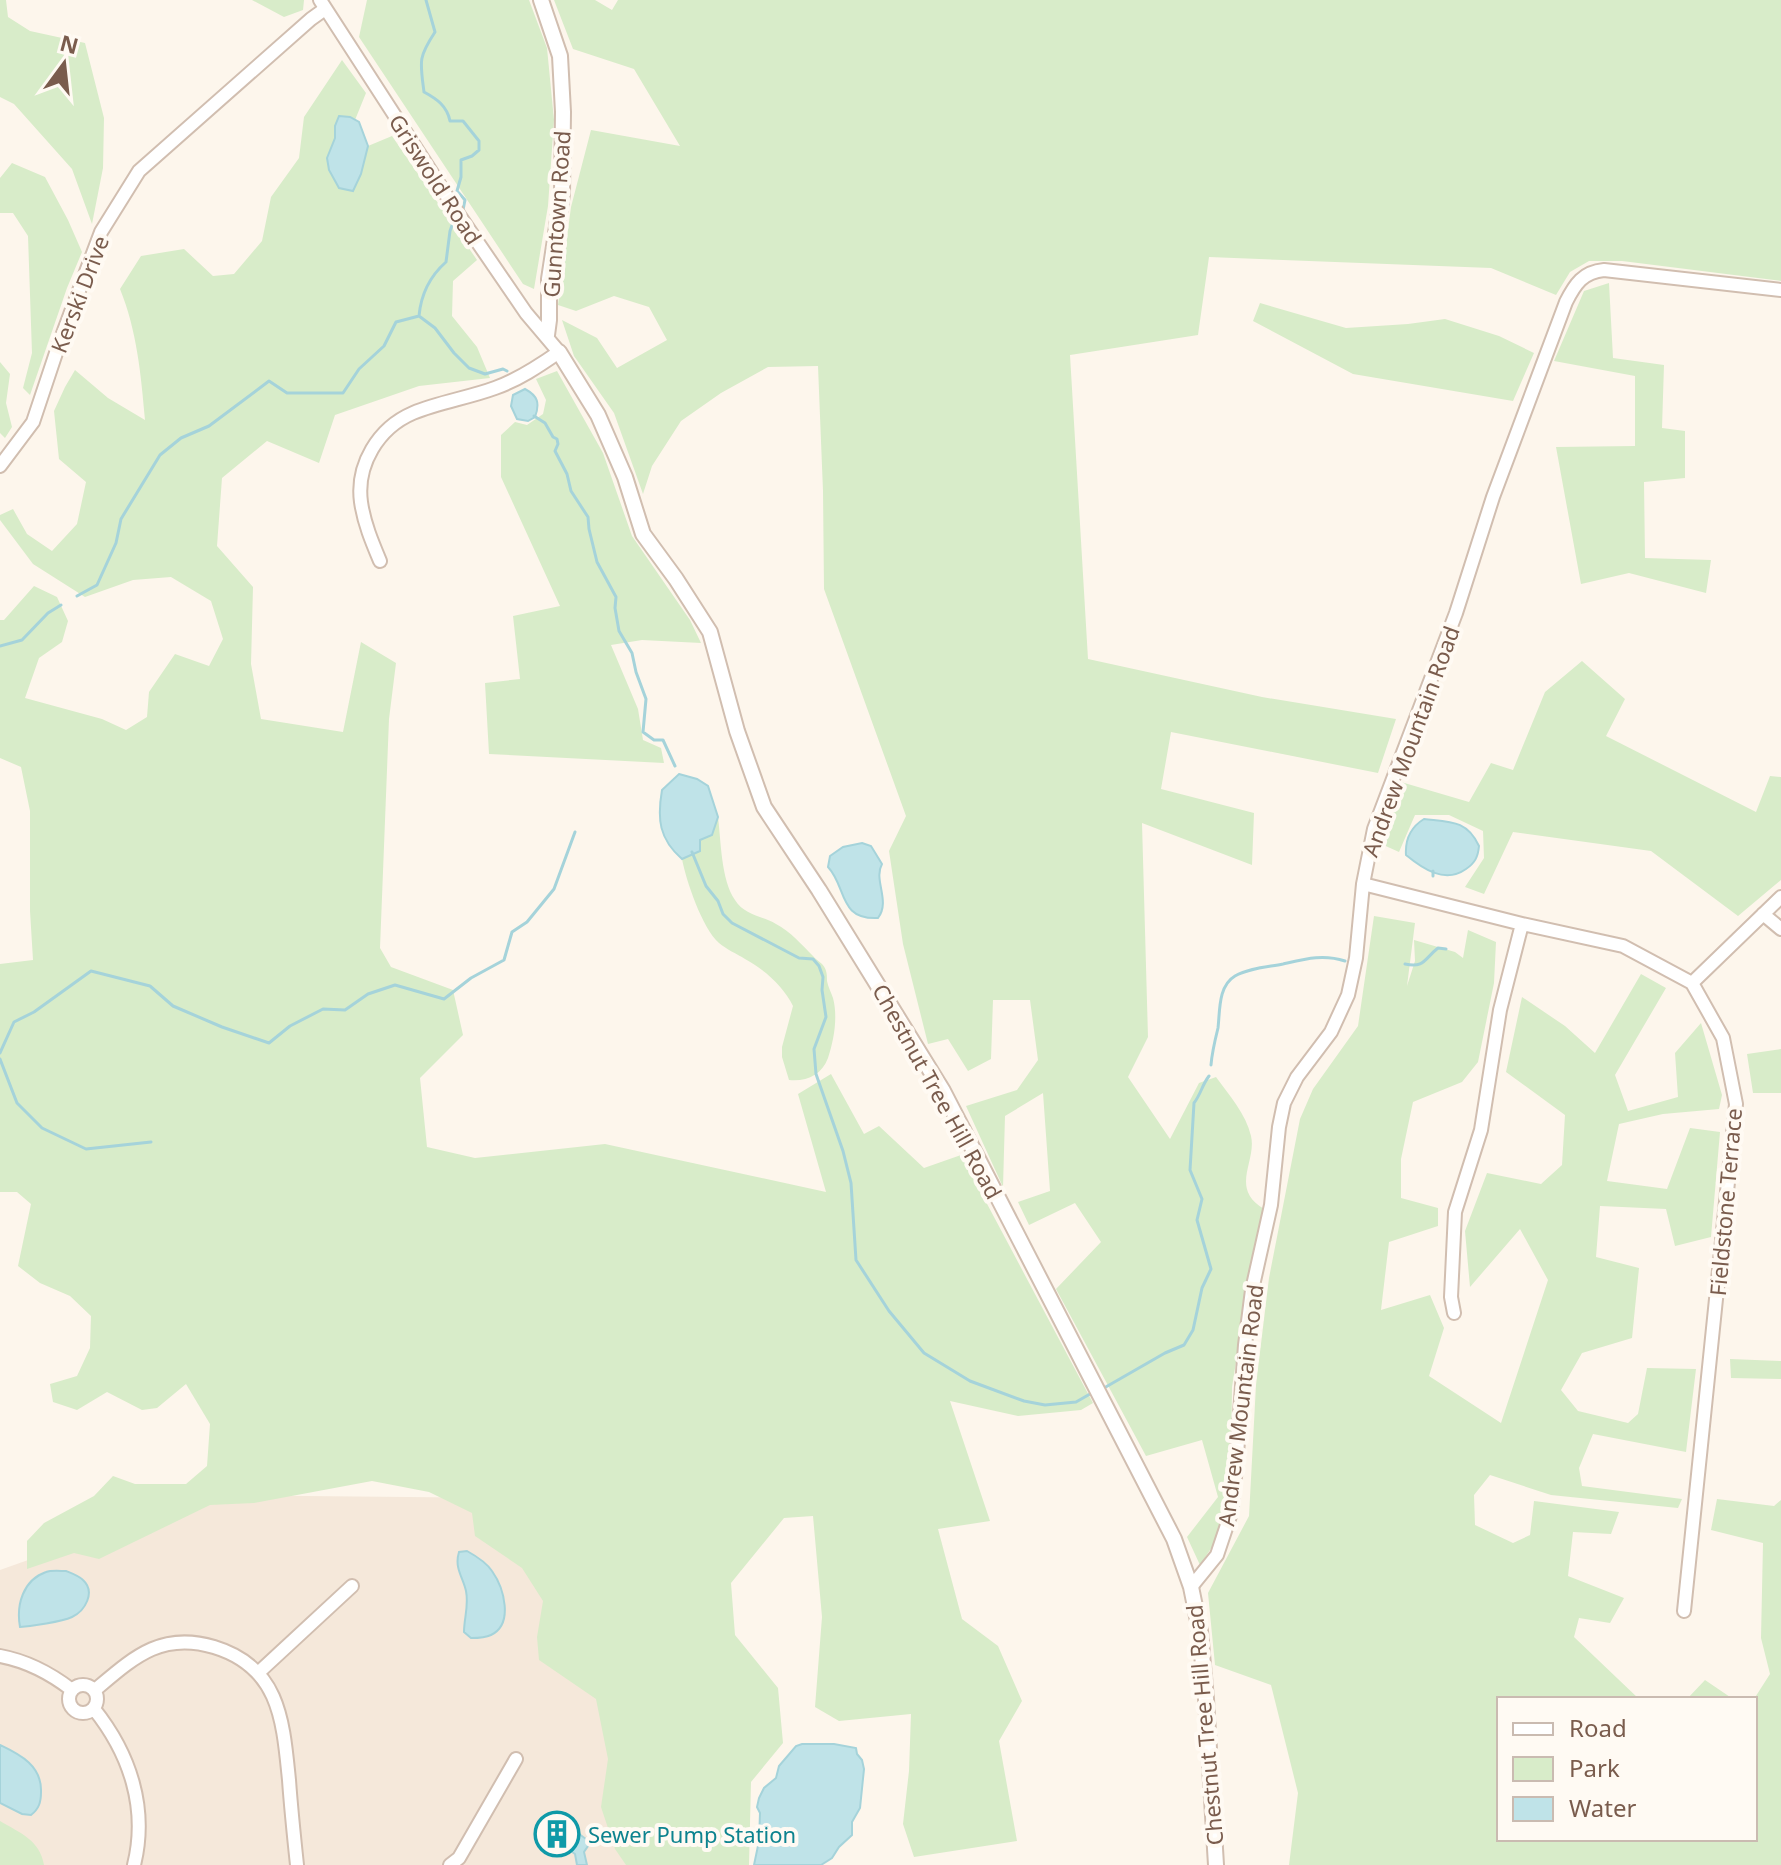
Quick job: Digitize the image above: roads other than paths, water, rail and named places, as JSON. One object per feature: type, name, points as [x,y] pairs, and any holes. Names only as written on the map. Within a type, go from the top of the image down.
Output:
[{"type":"street","name":"Gunntown Road","points":[[541,0],[560,56],[563,98],[562,194],[549,279],[547,335]]},
{"type":"street","name":"Griswold Road","points":[[322,5],[461,218],[526,313],[559,352]]},
{"type":"street","name":"Kerski Drive","points":[[0,466],[33,422],[101,232],[139,171],[311,19],[322,5]]},
{"type":"street","name":"Andrew Mountain Road","points":[[1191,1587],[1217,1555],[1231,1513],[1246,1333],[1271,1205],[1281,1113],[1291,1087],[1331,1032],[1348,995],[1356,958],[1363,884],[1378,817],[1452,625],[1510,449],[1573,288],[1583,276],[1604,270],[1781,290]]},
{"type":"street","points":[[380,561],[366,523],[360,490],[371,451],[383,433],[413,413],[497,388],[538,367],[559,352]]},
{"type":"street","name":"Chestnut Tree Hill Road","points":[[559,352],[598,415],[625,477],[643,534],[710,632],[737,731],[764,807],[943,1091],[1165,1519],[1191,1587],[1200,1631],[1216,1865]]},
{"type":"street","points":[[1363,884],[1623,946],[1692,983],[1781,897]]},
{"type":"street","points":[[1763,914],[1781,929]]},
{"type":"street","points":[[1454,1313],[1451,1297],[1455,1212],[1481,1130],[1500,1010],[1522,924]]},
{"type":"street","name":"Fieldstone Terrace","points":[[1684,1611],[1736,1104],[1723,1038],[1692,983]]},
{"type":"street","points":[[258,1673],[352,1586]]},
{"type":"street","points":[[95,1690],[132,1659],[152,1647],[186,1641],[225,1650],[258,1673],[271,1692],[283,1726],[297,1865]]},
{"type":"street","points":[[0,1656],[37,1667],[72,1690]]},
{"type":"street","points":[[85,1684],[95,1690],[98,1699],[94,1709],[86,1713],[73,1709],[69,1701],[72,1690],[85,1684]]},
{"type":"street","points":[[94,1709],[117,1740],[134,1784],[138,1830],[134,1865]]},
{"type":"street","points":[[450,1865],[459,1858],[516,1759]]},
{"type":"water","points":[[339,116],[359,122],[368,146],[353,191],[339,188],[329,170],[327,158]]},
{"type":"water","points":[[525,389],[533,394],[537,404],[535,417],[528,421],[517,419],[511,406],[513,395]]},
{"type":"water","points":[[679,774],[708,786],[718,817],[712,835],[700,840],[700,851],[682,859],[668,844],[660,819],[662,790]]},
{"type":"water","points":[[1424,819],[1457,824],[1469,831],[1479,846],[1472,864],[1458,873],[1442,875],[1427,870],[1406,855],[1410,834]]},
{"type":"water","points":[[862,843],[871,846],[882,864],[879,877],[883,905],[878,918],[856,914],[850,908],[828,867],[830,856],[843,847]]},
{"type":"water","points":[[467,1551],[490,1568],[505,1605],[503,1623],[498,1630],[484,1637],[471,1638],[464,1632],[467,1596],[458,1558],[459,1552]]},
{"type":"water","points":[[48,1571],[66,1571],[83,1580],[89,1590],[81,1610],[61,1621],[20,1627],[20,1602],[27,1587]]},
{"type":"water","points":[[0,1745],[29,1762],[38,1775],[41,1799],[31,1815],[0,1803]]},
{"type":"water","points":[[796,1746],[856,1748],[864,1769],[860,1808],[852,1822],[852,1835],[832,1858],[821,1865],[754,1865],[759,1841],[759,1798],[764,1788],[776,1778],[779,1766]]},
{"type":"water","points":[[575,1831],[586,1839],[588,1846],[584,1852],[587,1865],[577,1865],[575,1854],[565,1847],[567,1832]]},
{"type":"waterway","points":[[426,0],[435,32],[422,60],[424,92],[441,104],[450,121],[463,121],[479,141],[479,150],[461,160],[457,191],[465,200],[463,210]]},
{"type":"waterway","points":[[454,220],[446,262],[427,286],[419,316],[435,328],[469,368],[485,374],[503,369],[507,371]]},
{"type":"waterway","points":[[77,596],[97,585],[116,543],[121,519],[160,455],[181,438],[209,426],[269,381],[287,393],[343,393],[359,369],[384,346],[396,322],[419,316]]},
{"type":"waterway","points":[[534,416],[545,423],[557,439],[555,451],[567,474],[571,491],[588,517],[597,562],[616,597],[619,631],[632,653],[646,699],[643,732],[654,740],[663,740],[675,766]]},
{"type":"waterway","points":[[0,646],[22,640],[48,613],[61,605]]},
{"type":"waterway","points":[[0,1053],[14,1022],[34,1012],[91,971],[150,986],[173,1006],[269,1043],[290,1026],[323,1009],[345,1010],[368,994],[395,985],[444,999],[471,978],[504,960],[512,932],[527,922],[554,889],[575,832]]},
{"type":"waterway","points":[[692,852],[706,886],[732,923],[799,958],[813,959],[819,966],[823,977],[826,1017],[814,1049],[816,1074],[851,1183],[856,1260],[889,1311],[924,1353],[970,1381],[1024,1401],[1045,1405],[1076,1402],[1090,1394]]},
{"type":"waterway","points":[[1433,871],[1433,876]]},
{"type":"waterway","points":[[1405,964],[1421,964],[1438,948],[1446,949]]},
{"type":"waterway","points":[[1211,1065],[1223,992],[1229,980],[1252,969],[1306,959],[1345,961]]},
{"type":"waterway","points":[[0,1059],[17,1103],[42,1128],[86,1149],[151,1142]]},
{"type":"waterway","points":[[1104,1388],[1184,1345],[1193,1330],[1202,1288],[1211,1269],[1197,1220],[1202,1199],[1190,1170],[1194,1103],[1209,1076]]},
{"type":"place","name":"Sewer Pump Station","points":[[557,1834]]}]
